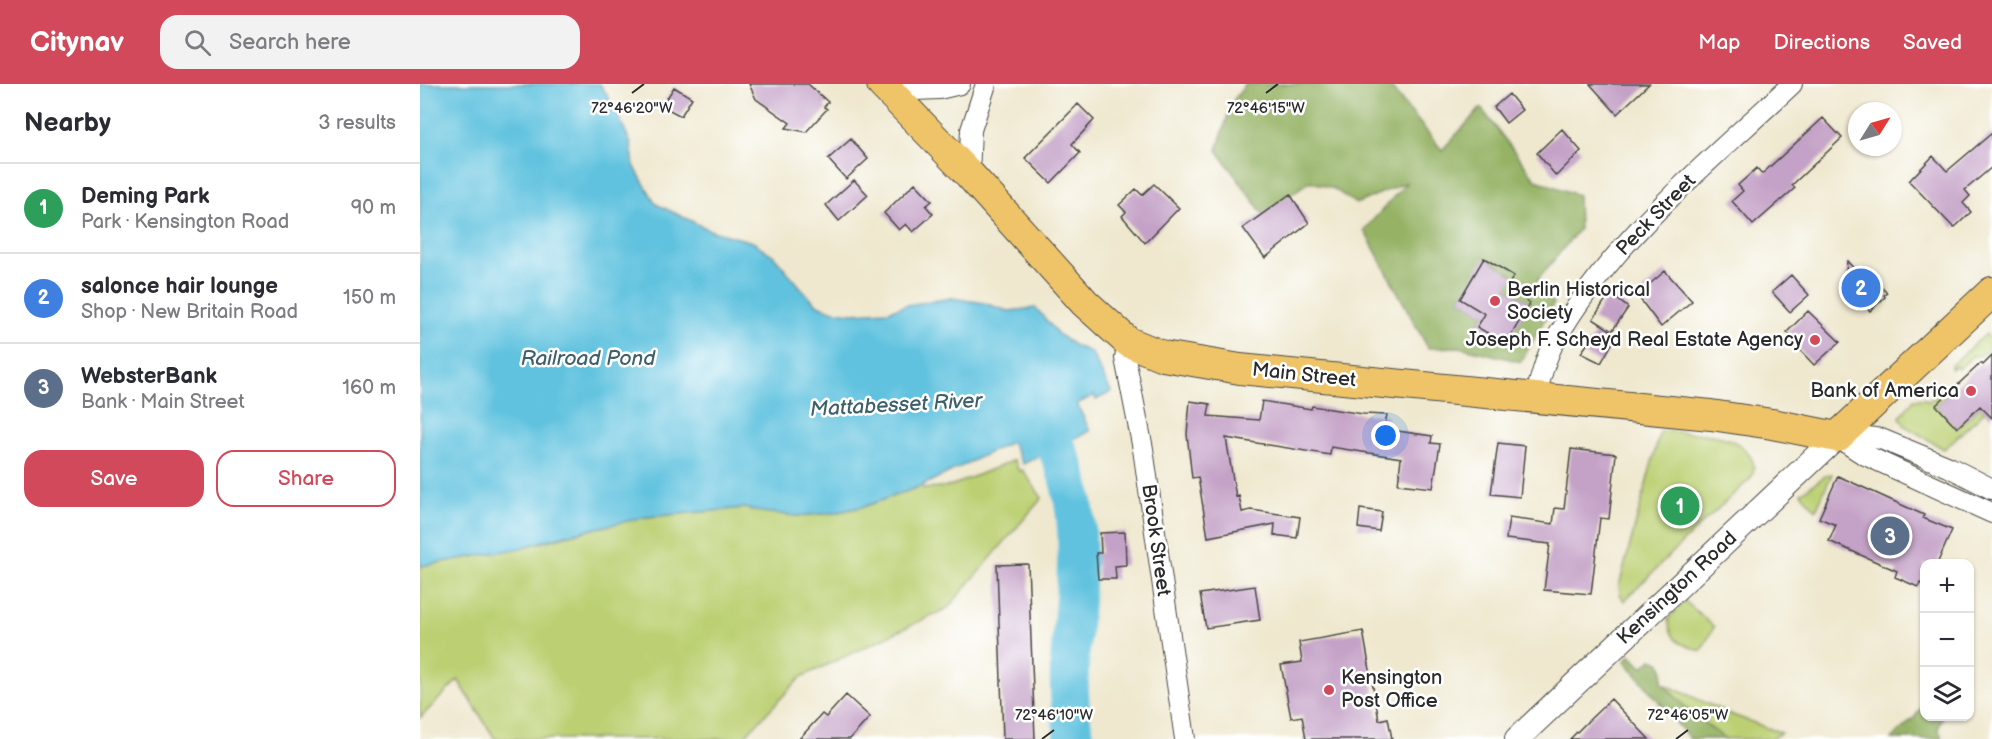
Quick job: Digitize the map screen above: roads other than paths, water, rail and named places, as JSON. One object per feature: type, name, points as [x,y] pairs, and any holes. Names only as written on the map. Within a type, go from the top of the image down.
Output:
[{"type":"main road","name":"Main Street","points":[[886,87],[969,174],[1085,303],[1128,342],[1163,356],[1240,369],[1711,415],[1837,437]]},
{"type":"main road","points":[[1837,437],[1992,292]]},
{"type":"street","points":[[886,87],[939,89],[960,84]]},
{"type":"street","points":[[969,174],[971,130],[986,84]]},
{"type":"street","name":"Peck Street","points":[[1534,399],[1554,341],[1598,275],[1662,205],[1787,86]]},
{"type":"street","name":"Brook Street","points":[[1128,342],[1125,358],[1143,449],[1185,739]]},
{"type":"street","name":"Main Street","points":[[1837,437],[1866,436],[1881,439],[1948,467],[1992,489]]},
{"type":"street","name":"Main Street","points":[[1837,437],[1863,454],[1992,513]]},
{"type":"street","name":"Kensington Road","points":[[1517,739],[1837,437]]},
{"type":"street","points":[[1940,488],[1948,467]]},
{"type":"water","name":"Railroad Pond","points":[[420,84],[600,84],[616,110],[631,144],[634,165],[656,204],[712,231],[753,242],[774,256],[818,305],[851,313],[888,311],[907,305],[952,298],[984,303],[1008,311],[1036,308],[1058,334],[1075,346],[1091,352],[1111,392],[1096,400],[1094,395],[1077,404],[1090,431],[1023,464],[1011,442],[921,486],[866,506],[833,513],[797,516],[745,508],[645,517],[516,549],[420,566]]},
{"type":"waterway","name":"Mattabesset River","points":[[1022,407],[1038,420],[1054,442],[1067,474],[1073,500],[1077,551],[1069,677],[1074,739]]},
{"type":"place","name":"salonce hair lounge","points":[[1861,288]]},
{"type":"place","name":"Berlin Historical Society","points":[[1495,301]]},
{"type":"place","name":"Joseph F. Scheyd Real Estate Agency","points":[[1815,340]]},
{"type":"place","name":"Bank of America","points":[[1971,391]]},
{"type":"place","name":"Deming Park","points":[[1680,506]]},
{"type":"place","name":"WebsterBank","points":[[1890,536]]},
{"type":"place","name":"Kensington Post Office","points":[[1329,690]]}]
